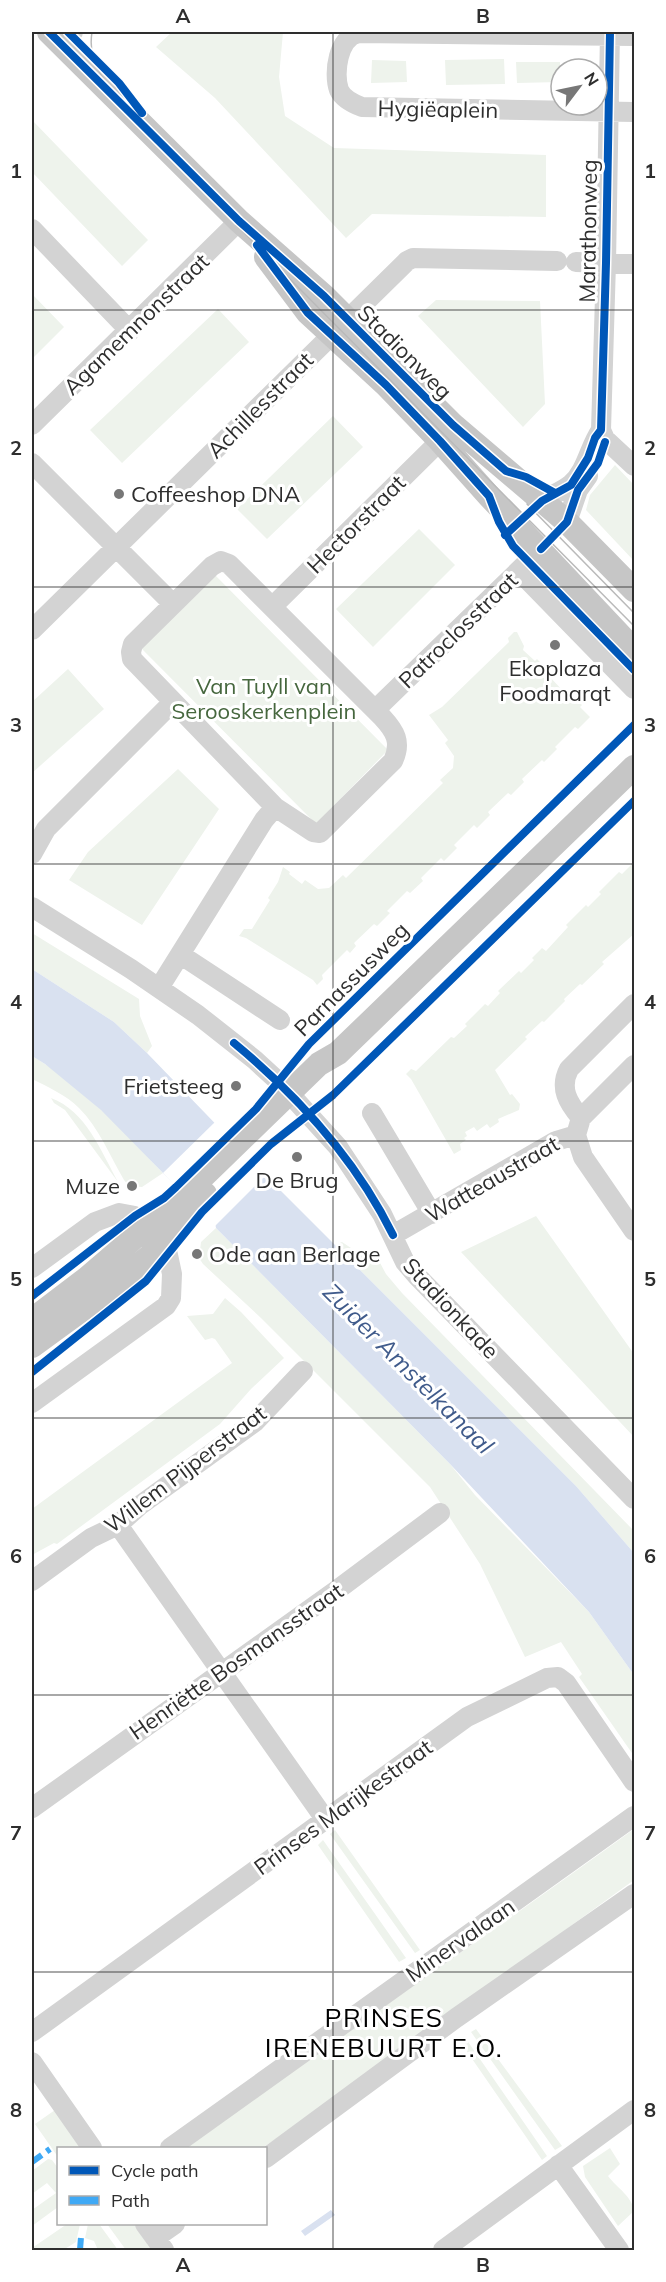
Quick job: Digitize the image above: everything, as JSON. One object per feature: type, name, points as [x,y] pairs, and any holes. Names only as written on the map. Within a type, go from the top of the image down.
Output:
[{"type":"main road","name":"Stadionweg","points":[[65,34],[173,153],[239,221],[295,298],[339,327],[567,522],[634,590]]},
{"type":"main road","name":"Stadionweg","points":[[339,327],[386,385],[634,650]]},
{"type":"main road","name":"Parnassusweg","points":[[32,1320],[86,1279],[152,1236],[293,1098],[327,1074],[338,1053],[634,767]]},
{"type":"main road","name":"Parnassusweg","points":[[32,1346],[106,1292],[150,1256],[152,1236]]},
{"type":"street","name":"Hygiëaplein","points":[[549,110],[362,107],[343,96],[339,89],[340,48],[349,36],[359,33],[634,36]]},
{"type":"street","name":"Marathonweg","points":[[609,72],[610,34]]},
{"type":"street","name":"Hygiëaplein","points":[[609,111],[634,112]]},
{"type":"street","name":"Marathonweg","points":[[603,434],[608,117]]},
{"type":"street","name":"Agamemnonstraat","points":[[32,424],[130,331],[239,221]]},
{"type":"street","points":[[32,229],[130,331]]},
{"type":"street","name":"Achillesstraat","points":[[32,630],[406,261],[413,258],[634,264]]},
{"type":"street","points":[[603,434],[634,466]]},
{"type":"street","points":[[542,501],[571,485],[588,458],[595,438],[603,434]]},
{"type":"street","points":[[567,522],[578,490],[598,463],[603,434]]},
{"type":"street","name":"Hectorstraat","points":[[272,607],[440,441]]},
{"type":"street","points":[[32,463],[173,604]]},
{"type":"street","name":"Patroclosstraat","points":[[375,710],[541,549]]},
{"type":"street","points":[[221,561],[229,564],[272,607],[392,728],[398,741],[398,751],[393,761],[320,833],[313,832],[275,807],[172,703],[132,659],[133,644],[212,566],[221,561]]},
{"type":"street","points":[[519,571],[634,689]]},
{"type":"street","points":[[32,854],[46,829],[172,703]]},
{"type":"street","points":[[159,988],[264,820],[275,807]]},
{"type":"street","name":"Stadionkade","points":[[32,907],[198,1015],[234,1042],[293,1098],[338,1147],[382,1214],[405,1262],[634,1499]]},
{"type":"street","points":[[181,955],[280,1020]]},
{"type":"street","name":"Watteaustraat","points":[[579,1126],[565,1094],[564,1078],[569,1069],[634,1004]]},
{"type":"street","name":"Watteaustraat","points":[[393,1235],[579,1126],[634,1065]]},
{"type":"street","points":[[372,1113],[432,1214]]},
{"type":"street","points":[[579,1126],[583,1157],[634,1231]]},
{"type":"street","points":[[32,1268],[95,1222],[118,1213],[152,1236],[172,1282],[171,1298],[166,1306],[32,1403]]},
{"type":"street","name":"Willem Pijperstraat","points":[[32,1581],[92,1538],[118,1525],[139,1506],[255,1422],[303,1371]]},
{"type":"street","name":"Henriëtte Bosmansstraat","points":[[32,1808],[337,1590],[440,1513]]},
{"type":"street","points":[[118,1525],[326,1819]]},
{"type":"street","name":"Prinses Marijkestraat","points":[[32,2032],[467,1717],[547,1678],[558,1677],[566,1683],[634,1782]]},
{"type":"street","name":"Minervalaan","points":[[171,2147],[634,1816]]},
{"type":"street","points":[[267,2157],[456,2018],[634,1894]]},
{"type":"street","points":[[32,2062],[91,2147]]},
{"type":"street","points":[[443,2250],[634,2110]]},
{"type":"street","points":[[558,2166],[619,2250]]},
{"type":"street","points":[[155,2237],[172,2225]]},
{"type":"green space","points":[[172,32],[283,32],[279,77],[285,116],[334,148],[546,155],[546,217],[372,214],[346,238],[215,98],[156,47]]},
{"type":"green space","points":[[504,59],[505,84],[446,85],[445,60]]},
{"type":"green space","points":[[372,60],[406,61],[407,82],[371,83]]},
{"type":"green space","points":[[516,62],[549,62],[549,82],[517,83]]},
{"type":"green space","points":[[32,120],[148,240],[122,266],[32,172]]},
{"type":"green space","points":[[32,294],[64,327],[34,357],[32,354]]},
{"type":"green space","points":[[436,300],[540,301],[545,404],[523,427],[418,316]]},
{"type":"green space","points":[[218,309],[249,342],[122,463],[90,430]]},
{"type":"green space","points":[[333,416],[363,447],[267,539],[237,509]]},
{"type":"green space","points":[[615,465],[634,485],[634,561],[586,510],[590,495]]},
{"type":"green space","points":[[419,529],[455,565],[373,647],[336,609]]},
{"type":"green space","name":"Van Tuyll van Serooskerkenplein","points":[[215,575],[388,750],[316,824],[141,648]]},
{"type":"green space","points":[[517,632],[524,646],[523,650],[535,661],[537,659],[550,672],[548,675],[566,694],[569,692],[582,705],[580,707],[590,717],[578,729],[575,727],[544,762],[542,760],[522,779],[524,782],[511,795],[508,793],[488,812],[490,815],[477,828],[474,825],[454,845],[457,848],[444,861],[441,858],[410,893],[407,891],[387,911],[390,913],[377,926],[374,924],[354,943],[356,946],[350,953],[347,950],[322,975],[323,979],[317,985],[313,980],[246,938],[239,936],[244,929],[252,929],[270,900],[268,898],[278,882],[283,867],[302,884],[305,880],[318,889],[329,888],[343,875],[346,878],[443,783],[440,780],[453,768],[454,756],[445,743],[448,740],[429,715],[442,707],[509,642],[508,638]]},
{"type":"green space","points":[[68,669],[104,709],[32,773],[32,702]]},
{"type":"green space","points":[[178,769],[219,809],[142,925],[69,880],[88,852]]},
{"type":"green space","points":[[634,862],[634,934],[602,962],[604,964],[582,985],[580,984],[564,999],[565,1001],[544,1022],[542,1021],[525,1037],[527,1039],[495,1070],[510,1095],[512,1094],[520,1104],[519,1110],[498,1119],[499,1122],[490,1128],[487,1124],[477,1131],[474,1127],[465,1132],[467,1136],[464,1138],[466,1140],[460,1144],[461,1150],[454,1154],[406,1074],[411,1069],[416,1071],[451,1037],[454,1038],[467,1026],[465,1024],[485,1004],[488,1006],[500,993],[498,991],[519,971],[521,973],[542,948],[546,951],[568,927],[566,925],[601,894],[599,892],[619,872],[622,874]]},
{"type":"green space","points":[[32,933],[139,999],[140,1016],[152,1046],[147,1053],[114,1022],[32,969]]},
{"type":"green space","points":[[32,1056],[85,1095],[163,1173],[142,1187],[129,1186],[98,1133],[79,1108],[63,1095],[32,1079]]},
{"type":"green space","points":[[51,1098],[74,1112],[83,1122],[99,1145],[118,1182],[65,1110],[54,1103]]},
{"type":"green space","points":[[536,1216],[634,1354],[634,1437],[461,1252]]},
{"type":"green space","points":[[216,1228],[450,1464],[475,1495],[589,1612],[634,1675],[634,1756],[579,1677],[582,1674],[561,1642],[525,1657],[480,1564],[430,1487],[261,1318],[203,1264],[199,1258],[201,1242]]},
{"type":"green space","points":[[342,1242],[363,1256],[378,1259],[386,1274],[402,1293],[634,1531],[634,1553],[576,1486],[335,1245]]},
{"type":"green space","points":[[225,1298],[284,1358],[251,1389],[220,1424],[57,1544],[54,1543],[32,1555],[32,1509],[232,1363],[215,1339],[205,1340],[187,1316],[213,1314]]},
{"type":"green space","points":[[634,1829],[634,1880],[294,2127],[264,2147],[187,2147],[298,2067]]},
{"type":"green space","points":[[335,1830],[420,1950],[415,1953],[330,1834]]},
{"type":"green space","points":[[323,1840],[406,1958],[399,1962],[318,1845]]},
{"type":"green space","points":[[476,2029],[562,2146],[555,2150],[471,2032]]},
{"type":"green space","points":[[464,2036],[547,2156],[542,2160],[459,2040]]},
{"type":"green space","points":[[55,2110],[81,2147],[57,2147],[57,2156],[35,2124]]},
{"type":"green space","points":[[610,2148],[620,2164],[608,2176],[627,2196],[634,2211],[618,2226],[585,2177],[583,2166]]},
{"type":"green space","points":[[48,2159],[52,2160],[57,2167],[57,2208],[32,2226],[32,2210],[56,2193],[47,2183],[32,2194],[32,2171]]},
{"type":"green space","points":[[66,2225],[80,2225],[76,2242],[63,2250],[32,2250]]},
{"type":"green space","points":[[88,2225],[100,2225],[118,2250],[98,2250],[94,2241],[85,2238]]},
{"type":"green space","points":[[108,2225],[137,2225],[155,2250],[126,2250]]},
{"type":"water","name":"Zuider Amstelkanaal","points":[[32,969],[114,1022],[147,1053],[265,1175],[576,1486],[634,1553],[634,1675],[589,1612],[450,1464],[216,1228],[215,1223],[101,1110],[32,1056]]},
{"type":"water","points":[[331,2210],[335,2215],[305,2236],[301,2231]]},
{"type":"pier","points":[[215,1122],[266,1175],[215,1226],[163,1173]]},
{"type":"tram line","points":[[45,32],[634,626]]},
{"type":"tram line","points":[[92,32],[93,58],[105,81]]},
{"type":"tram line","points":[[527,504],[634,613]]},
{"type":"marked path","points":[[32,2162],[50,2149]]},
{"type":"marked path","points":[[80,2250],[81,2237]]},
{"type":"cycle path","points":[[49,32],[239,221],[324,296],[453,425],[506,471],[526,477],[555,493]]},
{"type":"cycle path","points":[[68,32],[119,83],[142,113]]},
{"type":"cycle path","points":[[505,535],[542,501],[571,485],[588,458],[595,438],[601,430],[610,32]]},
{"type":"cycle path","points":[[257,245],[308,313],[386,385],[489,496],[499,522],[513,546],[634,670]]},
{"type":"cycle path","points":[[541,549],[567,522],[578,490],[598,463],[605,442]]},
{"type":"cycle path","points":[[32,1296],[176,1187],[256,1109],[309,1044],[634,725]]},
{"type":"cycle path","points":[[32,1372],[146,1281],[202,1212],[271,1144],[333,1095],[634,801]]},
{"type":"cycle path","points":[[234,1043],[281,1085],[324,1131],[362,1181],[393,1235]]},
{"type":"place","name":"Coffeeshop DNA","points":[[119,494]]},
{"type":"place","name":"Ekoplaza Foodmarqt","points":[[555,645]]},
{"type":"place","name":"Frietsteeg","points":[[236,1086]]},
{"type":"place","name":"De Brug","points":[[297,1157]]},
{"type":"place","name":"Muze","points":[[132,1186]]},
{"type":"place","name":"Ode aan Berlage","points":[[197,1254]]},
{"type":"district","name":"PRINSES IRENEBUURT E.O.","points":[[384,2033]]}]
